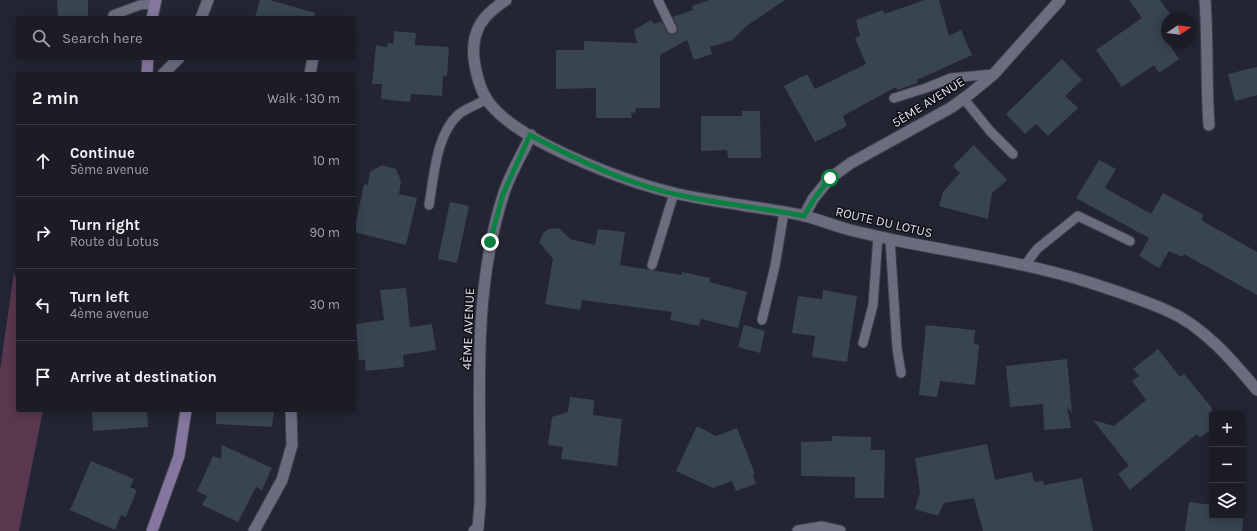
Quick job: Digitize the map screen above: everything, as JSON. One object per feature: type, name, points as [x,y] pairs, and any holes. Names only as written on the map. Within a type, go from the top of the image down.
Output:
[{"type":"main road","points":[[152,16],[155,2]]},
{"type":"main road","points":[[147,72],[148,60]]},
{"type":"main road","points":[[152,531],[179,456],[186,412]]},
{"type":"street","points":[[202,16],[208,0]]},
{"type":"street","name":"ROUTE DU LOTUS","points":[[506,0],[494,8],[481,21],[475,36],[474,54],[476,70],[487,99],[501,116],[530,135],[562,152],[637,183],[674,193],[725,204],[804,216],[890,239],[1024,265],[1091,283],[1169,311],[1214,343],[1257,390]]},
{"type":"street","name":"5ÈME AVENUE","points":[[804,216],[814,199],[830,178],[851,163],[906,134],[964,99],[994,74],[1060,0]]},
{"type":"street","points":[[1205,0],[1208,35],[1209,125]]},
{"type":"street","points":[[165,72],[176,60]]},
{"type":"street","points":[[310,72],[313,60]]},
{"type":"street","name":"4ÈME AVENUE","points":[[474,531],[478,528],[480,504],[481,304],[485,270],[490,242],[503,194],[530,135]]},
{"type":"street","points":[[254,531],[282,480],[292,444],[291,412]]},
{"type":"street","points":[[798,531],[822,527],[840,531]]},
{"type":"lane","points":[[658,0],[672,29]]},
{"type":"lane","points":[[113,15],[140,5],[155,2]]},
{"type":"lane","points":[[894,98],[926,88],[950,78],[994,74]]},
{"type":"lane","points":[[429,205],[440,148],[448,126],[460,113],[487,99]]},
{"type":"lane","points":[[964,99],[990,131],[1013,154]]},
{"type":"lane","points":[[652,265],[674,193]]},
{"type":"lane","points":[[762,320],[775,266],[784,212]]},
{"type":"lane","points":[[1024,265],[1037,249],[1078,216],[1130,240]]},
{"type":"lane","points":[[863,342],[873,304],[878,236]]},
{"type":"lane","points":[[890,239],[897,348],[901,373]]},
{"type":"shaded area","points":[[14,272],[16,280],[16,412],[43,412],[19,531],[0,531],[0,370]]},
{"type":"building","points":[[57,0],[88,0],[88,16],[58,16]]},
{"type":"building","points":[[260,0],[270,0],[315,13],[314,16],[256,16]]},
{"type":"building","points":[[709,0],[785,0],[745,27],[733,40],[710,47],[712,54],[694,60],[687,40],[660,55],[660,108],[636,108],[635,113],[631,112],[632,118],[596,118],[596,88],[556,89],[556,50],[584,50],[584,41],[637,43],[634,30],[651,20],[654,24],[662,21],[668,34],[674,35],[678,29],[673,17],[693,10],[692,6]]},
{"type":"building","points":[[925,0],[939,0],[949,36],[961,30],[972,55],[917,80],[918,83],[897,90],[896,87],[843,116],[847,126],[815,142],[784,86],[807,74],[815,89],[866,64],[855,38],[860,36],[856,20],[883,10],[884,14]]},
{"type":"building","points":[[1129,0],[1160,0],[1169,12],[1161,12],[1161,48],[1171,48],[1179,59],[1159,73],[1154,65],[1122,87],[1096,50],[1142,18]]},
{"type":"building","points":[[394,31],[416,33],[415,45],[449,47],[447,76],[443,76],[442,96],[411,94],[410,102],[381,99],[382,84],[372,84],[376,45],[387,47],[388,43],[393,44]]},
{"type":"building","points":[[1062,59],[1082,80],[1065,96],[1078,108],[1048,136],[1036,124],[1025,134],[1006,114]]},
{"type":"building","points":[[1257,67],[1257,95],[1235,101],[1228,74]]},
{"type":"building","points":[[742,111],[760,111],[761,158],[728,158],[727,150],[701,151],[701,116],[742,116]]},
{"type":"building","points":[[974,145],[1007,180],[992,193],[988,219],[939,206],[943,192],[960,173],[953,166]]},
{"type":"building","points":[[1099,160],[1116,169],[1105,188],[1151,214],[1163,193],[1204,215],[1201,220],[1257,252],[1257,295],[1184,254],[1182,257],[1169,251],[1159,268],[1139,256],[1149,238],[1076,198]]},
{"type":"building","points":[[382,165],[396,169],[401,181],[399,194],[417,198],[406,245],[356,232],[356,222],[364,184],[368,185],[370,172]]},
{"type":"building","points":[[450,202],[469,206],[457,263],[438,259]]},
{"type":"building","points":[[559,228],[570,239],[595,245],[598,229],[625,232],[620,265],[681,275],[682,272],[710,278],[710,282],[747,292],[738,328],[701,319],[699,326],[670,320],[672,312],[582,300],[580,310],[545,304],[553,259],[539,242],[544,232],[549,229]]},
{"type":"building","points":[[406,288],[410,327],[432,324],[436,350],[403,355],[404,367],[366,371],[365,360],[359,360],[356,324],[384,320],[380,290]]},
{"type":"building","points":[[823,290],[857,296],[847,362],[812,357],[815,336],[792,333],[798,296],[822,299]]},
{"type":"building","points":[[744,325],[765,331],[760,353],[738,347]]},
{"type":"building","points":[[926,325],[975,330],[974,344],[979,345],[975,385],[940,381],[937,397],[919,395]]},
{"type":"building","points":[[1158,349],[1180,377],[1184,374],[1212,408],[1212,411],[1209,411],[1209,430],[1200,438],[1197,434],[1130,490],[1118,474],[1129,466],[1093,420],[1114,426],[1146,400],[1132,381],[1139,376],[1133,369]]},
{"type":"building","points":[[1067,359],[1072,413],[1067,407],[1071,428],[1044,430],[1043,404],[1010,407],[1006,366]]},
{"type":"building","points":[[570,397],[594,400],[593,415],[622,419],[617,466],[561,459],[563,447],[548,445],[552,417],[568,412]]},
{"type":"building","points":[[92,412],[147,412],[148,427],[93,431]]},
{"type":"building","points":[[216,412],[274,412],[272,427],[216,424]]},
{"type":"building","points":[[697,426],[716,436],[737,428],[755,474],[753,475],[756,484],[736,491],[732,481],[713,488],[676,471]]},
{"type":"building","points":[[832,436],[871,437],[871,450],[885,450],[884,498],[855,498],[855,477],[801,476],[801,442],[832,441]]},
{"type":"building","points":[[987,444],[995,480],[1032,472],[1034,482],[1043,481],[1044,485],[1082,478],[1093,531],[983,531],[974,498],[944,503],[938,516],[915,509],[920,492],[915,458]]},
{"type":"building","points":[[222,445],[272,468],[262,490],[256,487],[238,522],[202,505],[207,496],[197,491],[213,456],[221,459]]},
{"type":"building","points":[[91,461],[134,479],[130,487],[137,490],[126,517],[121,515],[115,530],[70,510]]},
{"type":"building","points":[[1189,502],[1209,505],[1209,519],[1243,519],[1242,531],[1185,531]]},
{"type":"route","points":[[490,242],[503,194],[530,135],[562,152],[637,183],[725,204],[775,210],[804,216],[814,199],[830,178]]}]
